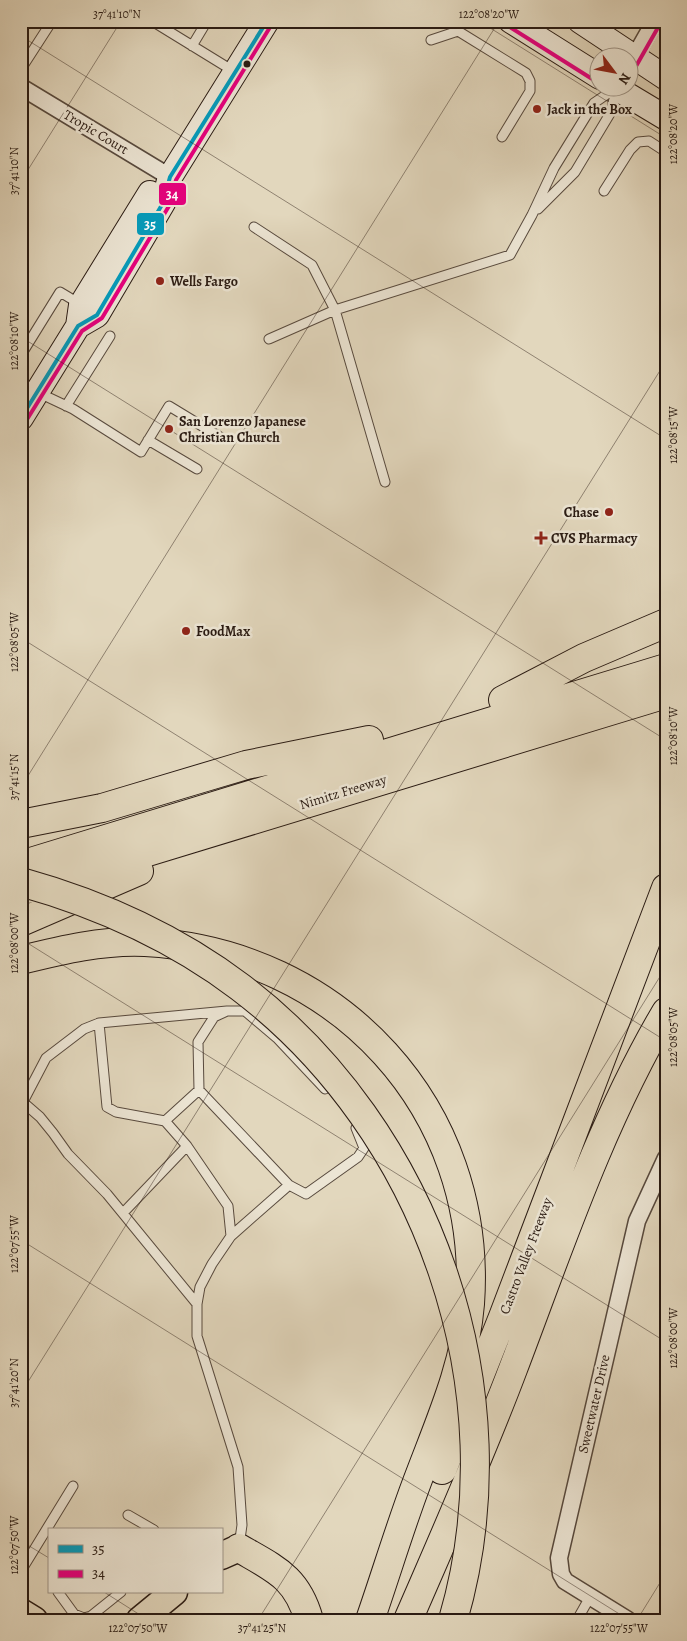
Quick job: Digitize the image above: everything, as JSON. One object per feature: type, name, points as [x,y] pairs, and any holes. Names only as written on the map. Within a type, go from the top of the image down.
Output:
[{"type":"highway","points":[[503,700],[584,658],[666,623]]},
{"type":"highway","points":[[21,847],[666,651]]},
{"type":"highway","points":[[21,865],[666,668]]},
{"type":"highway","name":"Nimitz Freeway","points":[[21,891],[666,694]]},
{"type":"highway","points":[[509,742],[666,714]]},
{"type":"highway","points":[[21,824],[102,808],[246,764],[368,740]]},
{"type":"highway","points":[[21,922],[288,809]]},
{"type":"highway","points":[[21,882],[78,899],[136,924],[190,953],[241,987],[287,1027],[324,1066],[349,1095],[388,1152],[413,1198],[438,1255],[456,1313],[468,1373],[474,1434],[474,1495],[467,1557],[454,1620]]},
{"type":"highway","name":"Castro Valley Freeway","points":[[378,1620],[412,1542],[500,1325],[666,888]]},
{"type":"highway","points":[[21,960],[84,946],[115,942],[143,942],[201,949],[234,956],[262,966],[316,994],[360,1029],[383,1051],[404,1076],[422,1102],[437,1129],[459,1185],[466,1215],[472,1276],[466,1334],[460,1365],[450,1395],[407,1509],[370,1620]]},
{"type":"highway","name":"Castro Valley Freeway","points":[[408,1620],[491,1425],[600,1142],[639,1060],[666,1012]]},
{"type":"highway","points":[[230,1552],[274,1568],[288,1579],[298,1592],[309,1620]]},
{"type":"main road","points":[[21,418],[29,387],[79,315],[97,315],[163,203],[170,177],[267,21]]},
{"type":"main road","points":[[510,21],[590,71]]},
{"type":"main road","points":[[593,25],[618,48]]},
{"type":"main road","points":[[640,65],[666,78]]},
{"type":"main road","points":[[633,98],[666,118]]},
{"type":"main road","points":[[140,1620],[172,1594]]},
{"type":"main road","points":[[21,1612],[34,1620]]},
{"type":"street","points":[[639,48],[655,21]]},
{"type":"street","name":"Tropic Court","points":[[21,87],[170,177]]},
{"type":"street","name":"Sweetwater Drive","points":[[628,1620],[565,1581],[561,1574],[559,1558],[637,1221],[666,1158]]},
{"type":"lane","points":[[21,69],[52,21]]},
{"type":"lane","points":[[192,46],[207,21]]},
{"type":"lane","points":[[660,21],[666,24]]},
{"type":"lane","points":[[154,22],[235,72]]},
{"type":"lane","points":[[431,40],[458,31],[526,73],[530,81],[530,91],[502,137]]},
{"type":"lane","points":[[269,339],[335,310],[510,255],[532,215],[554,168],[594,103],[601,98]]},
{"type":"lane","points":[[532,215],[575,172],[611,112],[614,98]]},
{"type":"lane","points":[[604,191],[630,150],[638,142],[648,141],[666,152]]},
{"type":"lane","points":[[254,226],[312,265],[335,310],[385,482]]},
{"type":"lane","points":[[21,355],[60,292],[79,315]]},
{"type":"lane","points":[[66,406],[110,336]]},
{"type":"lane","points":[[29,387],[66,406],[141,452],[169,406],[220,437]]},
{"type":"lane","points":[[148,440],[197,469]]},
{"type":"lane","points":[[227,1011],[214,1017],[198,1042],[199,1090],[289,1185],[306,1194],[358,1157],[364,1148],[359,1133],[350,1120]]},
{"type":"lane","points":[[197,1304],[107,1194],[68,1154],[40,1117],[23,1104],[28,1090],[46,1058],[84,1029],[100,1023],[245,1011],[277,1038],[332,1097]]},
{"type":"lane","points":[[100,1023],[107,1107],[116,1112],[165,1121],[187,1146],[228,1206],[231,1236]]},
{"type":"lane","points":[[165,1121],[199,1090]]},
{"type":"lane","points":[[122,1213],[187,1146]]},
{"type":"lane","points":[[230,1552],[242,1525],[238,1467],[198,1336],[197,1304],[200,1287],[212,1264],[231,1236],[289,1185]]},
{"type":"lane","points":[[21,1571],[73,1486]]},
{"type":"lane","points":[[128,1515],[151,1528]]},
{"type":"lane","points":[[59,1594],[74,1614],[84,1618],[91,1616],[118,1594]]},
{"type":"lane","points":[[577,1620],[590,1597]]},
{"type":"transit line","name":"35","points":[[21,418],[78,326],[97,315],[163,203],[170,177],[267,21]]},
{"type":"transit line","name":"34","points":[[26,421],[82,331],[102,318],[169,206],[176,180],[272,24]]},
{"type":"transit line","name":"34","points":[[640,59],[660,24]]},
{"type":"transit line","name":"34","points":[[508,26],[590,78]]},
{"type":"place","name":"Jack in the Box","points":[[537,109]]},
{"type":"place","name":"Wells Fargo","points":[[160,281]]},
{"type":"place","name":"San Lorenzo Japanese Christian Church","points":[[169,429]]},
{"type":"place","name":"Chase","points":[[609,512]]},
{"type":"place","name":"CVS Pharmacy","points":[[541,538]]},
{"type":"place","name":"FoodMax","points":[[186,631]]}]
